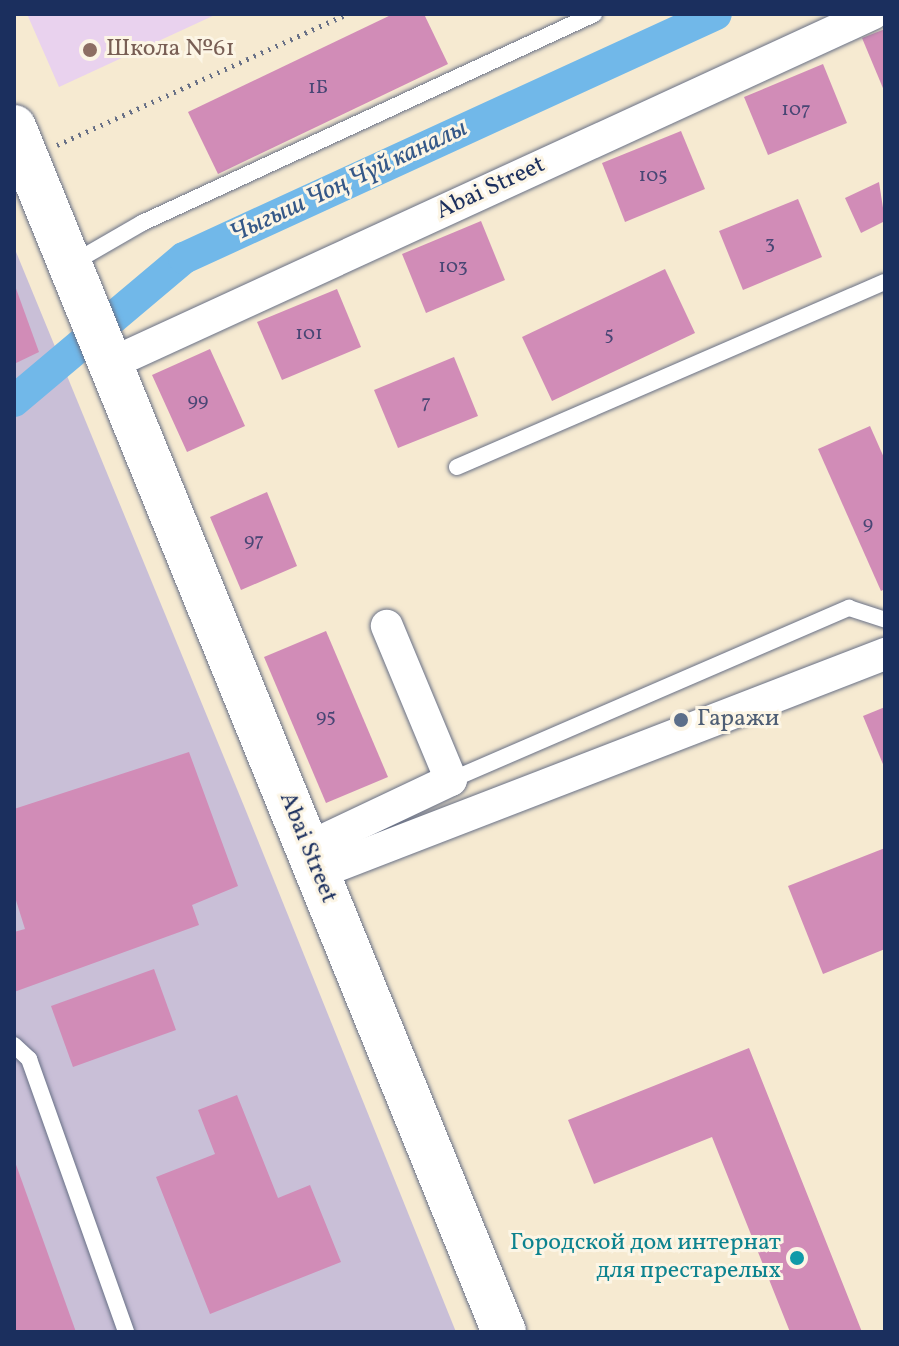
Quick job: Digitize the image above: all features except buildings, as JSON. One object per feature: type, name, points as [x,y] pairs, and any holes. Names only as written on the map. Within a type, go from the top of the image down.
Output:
[{"type":"street","name":"Abai Street","points":[[99,337],[872,14]]},
{"type":"street","name":"Abai Street","points":[[20,143],[504,1332]]},
{"type":"street","points":[[312,861],[451,780],[387,626]]},
{"type":"street","points":[[312,861],[885,654]]},
{"type":"lane","points":[[70,264],[142,223],[594,14]]},
{"type":"lane","points":[[457,467],[885,282]]},
{"type":"lane","points":[[451,780],[849,608],[885,620]]},
{"type":"lane","points":[[14,1045],[29,1059],[126,1332]]},
{"type":"path","points":[[20,143],[347,14]]},
{"type":"shaded area","name":"Школа №61","points":[[27,14],[217,14],[59,87]]},
{"type":"shaded area","points":[[14,247],[244,806],[456,1332],[14,1332]]},
{"type":"waterway","name":"Чыгыш Чоң Чүй каналы","points":[[14,401],[184,258],[716,14]]},
{"type":"place","name":"Школа №61","points":[[90,50]]},
{"type":"place","name":"Гаражи","points":[[681,720]]},
{"type":"place","name":"Городской дом интернат для престарелых","points":[[797,1258]]}]
